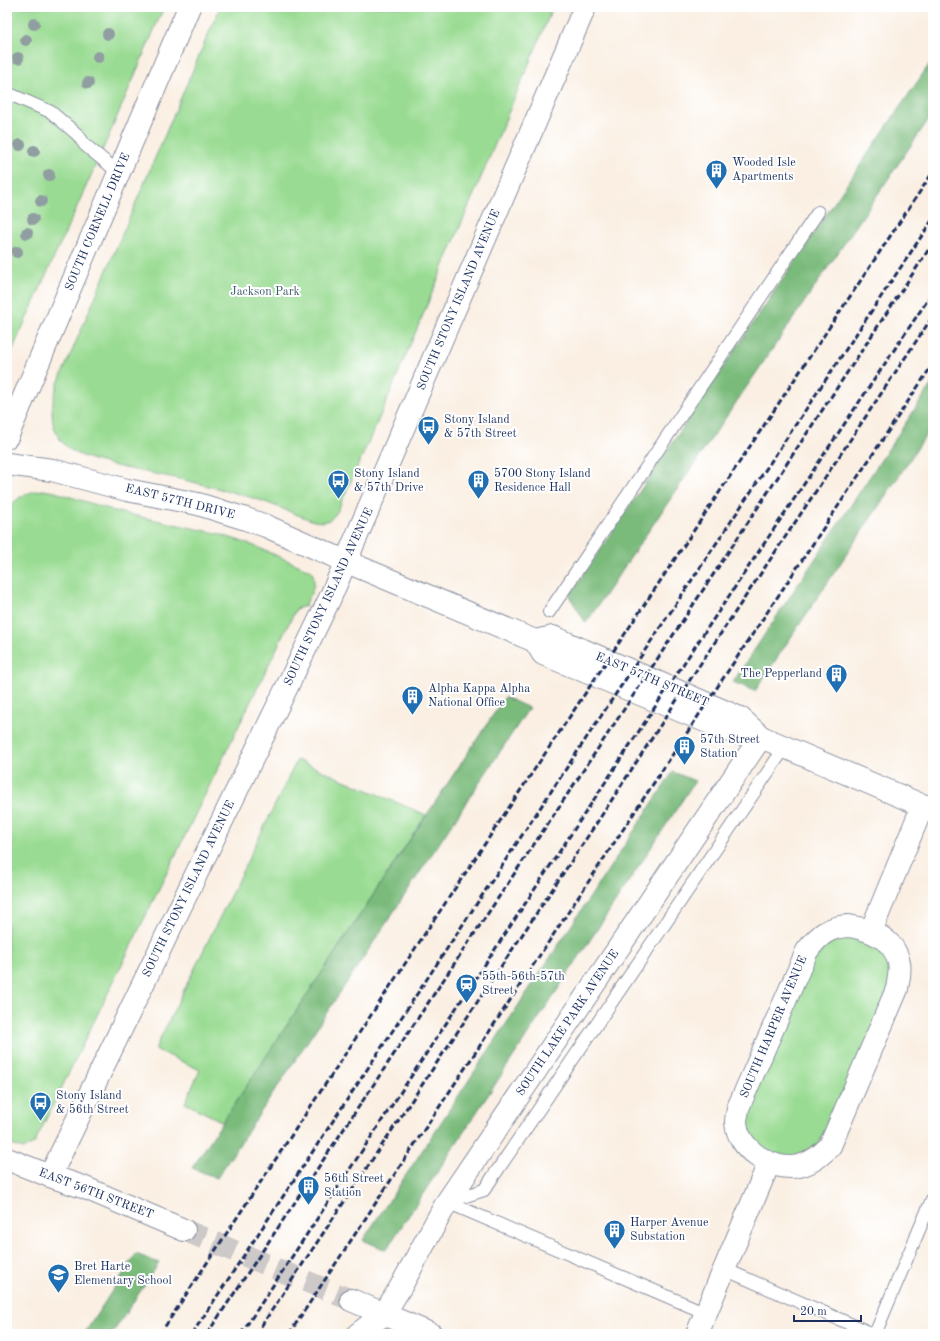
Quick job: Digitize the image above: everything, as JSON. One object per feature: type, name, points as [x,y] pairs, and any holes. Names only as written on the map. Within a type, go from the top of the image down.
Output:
[{"type":"street","name":"SOUTH CORNELL DRIVE","points":[[7,437],[189,7]]},
{"type":"street","name":"SOUTH STONY ISLAND AVENUE","points":[[50,1176],[347,562],[585,7]]},
{"type":"street","name":"EAST 57TH DRIVE","points":[[7,464],[52,470],[127,490],[198,504],[266,526],[347,562]]},
{"type":"street","name":"EAST 57TH STREET","points":[[347,562],[536,641],[553,637],[740,718],[762,737],[928,808]]},
{"type":"street","name":"SOUTH LAKE PARK AVENUE","points":[[358,1334],[382,1324],[447,1202],[762,737]]},
{"type":"street","points":[[871,931],[928,808]]},
{"type":"street","name":"SOUTH HARPER AVENUE","points":[[849,926],[871,931],[883,938],[891,946],[896,955],[900,964],[897,989],[830,1146],[820,1156],[799,1166],[785,1167],[769,1163],[754,1154],[744,1143],[736,1121],[738,1108],[807,950],[816,939],[826,931],[837,927],[849,926]]},
{"type":"street","name":"EAST 56TH STREET","points":[[7,1159],[83,1187],[184,1230]]},
{"type":"street","points":[[697,1334],[769,1163]]},
{"type":"street","points":[[351,1300],[382,1324],[431,1334]]},
{"type":"lane","points":[[7,93],[51,112],[78,135],[85,145],[118,172]]},
{"type":"lane","points":[[549,612],[818,212]]},
{"type":"lane","points":[[447,1202],[484,1190],[785,747]]},
{"type":"lane","points":[[724,1269],[874,1334],[933,1198]]},
{"type":"lane","points":[[447,1202],[706,1313]]},
{"type":"green space","points":[[7,7],[164,7],[107,140],[7,362]]},
{"type":"green space","name":"Jackson Park","points":[[220,7],[553,7],[381,414],[337,512],[332,518],[324,522],[314,521],[246,496],[193,482],[119,467],[77,454],[61,441],[56,433],[52,416],[52,408],[59,381]]},
{"type":"green space","points":[[933,59],[933,113],[586,623],[569,596]]},
{"type":"green space","points":[[933,382],[933,425],[755,691],[733,682]]},
{"type":"green space","points":[[43,490],[55,492],[118,512],[216,533],[252,545],[312,571],[314,585],[305,606],[296,609],[34,1144],[23,1149],[7,1143],[7,511],[14,502],[22,496]]},
{"type":"green space","points":[[505,697],[529,708],[217,1178],[192,1168]]},
{"type":"green space","points":[[297,760],[426,815],[223,1122],[185,1103],[200,1070],[155,1049]]},
{"type":"green space","points":[[673,772],[695,781],[386,1250],[363,1240]]},
{"type":"green space","points":[[871,931],[899,976],[810,1162],[754,1154],[738,1108],[816,939]]},
{"type":"green space","points":[[136,1254],[159,1263],[112,1334],[84,1334]]},
{"type":"tunnel","points":[[184,1230],[351,1300]]},
{"type":"railway","points":[[160,1334],[933,172]]},
{"type":"railway","points":[[192,1334],[589,734],[933,219]]},
{"type":"railway","points":[[207,1334],[933,243]]},
{"type":"railway","points":[[241,1334],[686,660],[933,292]]},
{"type":"railway","points":[[256,1334],[933,316]]},
{"type":"railway","points":[[289,1334],[933,364]]},
{"type":"place","name":"Wooded Isle Apartments","points":[[716,190]]},
{"type":"place","name":"Stony Island & 57th Street","points":[[428,446]]},
{"type":"place","name":"Stony Island & 57th Drive","points":[[338,500]]},
{"type":"place","name":"5700 Stony Island Residence Hall","points":[[479,500]]},
{"type":"place","name":"The Pepperland","points":[[837,694]]},
{"type":"place","name":"Alpha Kappa Alpha National Office","points":[[412,716]]},
{"type":"place","name":"57th Street Station","points":[[684,766]]},
{"type":"place","name":"55th-56th-57th Street","points":[[466,1004]]},
{"type":"place","name":"Stony Island & 56th Street","points":[[41,1122]]},
{"type":"place","name":"56th Street Station","points":[[309,1206]]},
{"type":"place","name":"Harper Avenue Substation","points":[[615,1250]]},
{"type":"place","name":"Bret Harte Elementary School","points":[[58,1294]]}]
